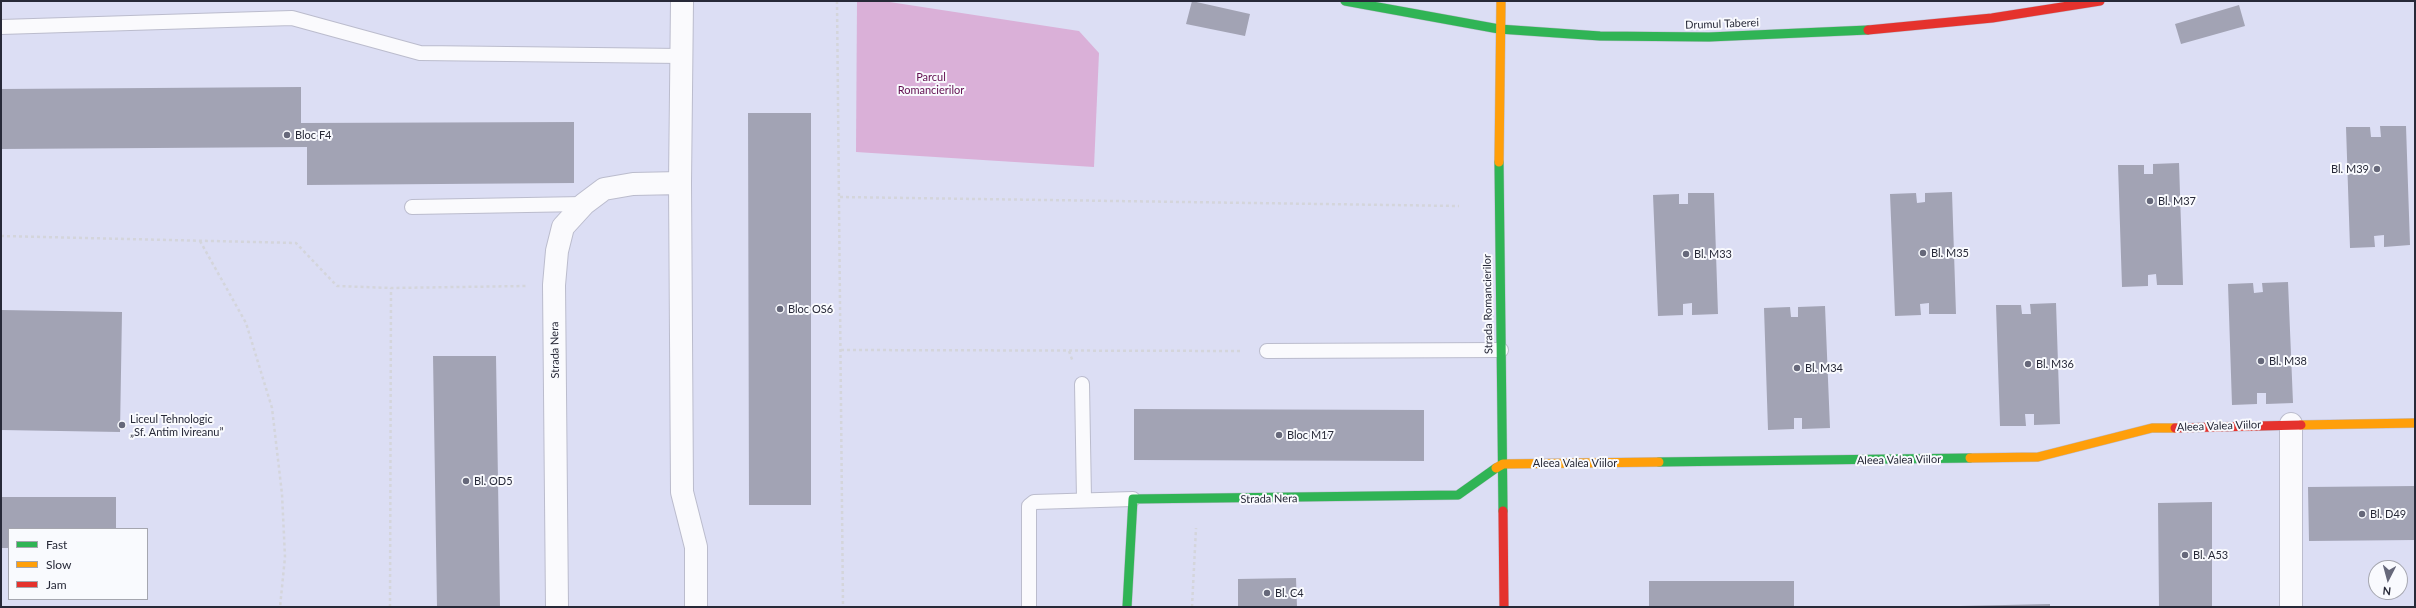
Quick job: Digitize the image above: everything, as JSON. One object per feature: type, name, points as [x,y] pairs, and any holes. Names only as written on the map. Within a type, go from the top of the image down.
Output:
[{"type":"street","points":[[682,1],[680,183],[682,492],[696,547],[696,607]]},
{"type":"street","name":"Drumul Taberei","points":[[1345,1],[1499,29],[1600,36],[1709,37],[1847,31],[1992,18],[2100,1]]},
{"type":"street","name":"Strada Romancierilor","points":[[1501,1],[1499,29],[1504,607]]},
{"type":"street","name":"Strada Nera","points":[[557,607],[554,285],[557,251],[563,228],[584,204],[604,189],[633,184],[680,183]]},
{"type":"street","name":"Aleea Valea Viilor","points":[[1503,464],[2038,458],[2152,428],[2415,422]]},
{"type":"street","points":[[2291,424],[2291,607]]},
{"type":"street","name":"Strada Nera","points":[[1133,499],[1197,500],[1458,495],[1503,464]]},
{"type":"street","points":[[1127,607],[1133,499]]},
{"type":"lane","points":[[1,27],[292,18],[420,53],[681,56]]},
{"type":"lane","points":[[412,207],[584,204]]},
{"type":"lane","points":[[1267,352],[1501,350]]},
{"type":"lane","points":[[1082,384],[1084,499]]},
{"type":"lane","points":[[1029,607],[1029,506],[1034,502],[1084,499],[1133,499]]},
{"type":"path","points":[[837,1],[843,607]]},
{"type":"path","points":[[840,197],[1459,206]]},
{"type":"path","points":[[1,236],[296,243],[337,286],[391,288],[554,285]]},
{"type":"path","points":[[200,241],[246,322],[272,408],[282,494],[285,557],[280,607]]},
{"type":"path","points":[[390,607],[391,288]]},
{"type":"path","points":[[841,350],[1267,352]]},
{"type":"path","points":[[1192,607],[1197,500]]},
{"type":"green space","name":"Parcul Romancierilor","points":[[857,1],[883,1],[1079,31],[1099,53],[1094,167],[856,152]]},
{"type":"building","points":[[1192,1],[1250,14],[1245,36],[1186,24]]},
{"type":"building","points":[[2239,5],[2245,26],[2181,44],[2175,24]]},
{"type":"building","name":"Bloc F4","points":[[301,87],[301,123],[574,122],[574,183],[307,185],[307,147],[1,149],[1,89]]},
{"type":"building","name":"Bloc OS6","points":[[748,113],[811,113],[811,505],[749,505]]},
{"type":"building","name":"Bl. M39","points":[[2380,126],[2406,126],[2410,245],[2384,247],[2384,235],[2374,236],[2375,247],[2350,248],[2346,127],[2370,127],[2371,137],[2381,137]]},
{"type":"building","name":"Bl. M37","points":[[2179,163],[2183,285],[2157,285],[2156,274],[2148,275],[2148,286],[2122,287],[2118,165],[2144,165],[2144,174],[2153,174],[2153,164]]},
{"type":"building","name":"Bl. M35","points":[[1952,192],[1956,314],[1929,314],[1929,303],[1920,304],[1921,315],[1895,316],[1890,194],[1916,193],[1917,203],[1925,202],[1925,193]]},
{"type":"building","name":"Bl. M33","points":[[1688,193],[1714,193],[1718,314],[1692,315],[1692,303],[1683,304],[1683,315],[1658,316],[1653,195],[1679,194],[1679,204],[1688,204]]},
{"type":"building","name":"Bl. M38","points":[[2288,282],[2293,403],[2266,404],[2266,393],[2257,393],[2257,404],[2232,405],[2228,284],[2253,283],[2254,293],[2263,292],[2262,283]]},
{"type":"building","name":"Bl. M36","points":[[2056,303],[2060,424],[2034,425],[2034,414],[2025,414],[2026,426],[2000,426],[1996,305],[2021,305],[2022,314],[2031,314],[2030,304]]},
{"type":"building","name":"Bl. M34","points":[[1825,306],[1830,428],[1802,429],[1802,418],[1794,418],[1794,429],[1768,430],[1764,308],[1790,307],[1791,317],[1798,317],[1798,307]]},
{"type":"building","points":[[1,310],[122,312],[120,432],[1,430]]},
{"type":"building","name":"Bl. OD5","points":[[433,356],[496,356],[500,607],[437,607]]},
{"type":"building","name":"Bloc M17","points":[[1134,409],[1424,410],[1424,461],[1134,460]]},
{"type":"building","name":"Bl. D49","points":[[2415,486],[2415,540],[2309,541],[2308,487]]},
{"type":"building","points":[[1,497],[116,497],[116,528],[8,528],[8,548],[1,548]]},
{"type":"building","name":"Bl. A53","points":[[2212,502],[2212,607],[2159,607],[2158,503]]},
{"type":"building","name":"Bl. C4","points":[[1296,578],[1297,607],[1238,607],[1238,579]]},
{"type":"building","points":[[1649,581],[1794,581],[1794,607],[1649,607]]},
{"type":"building","points":[[2050,604],[2050,607],[1960,607],[1960,606]]},
{"type":"traffic: fast","points":[[1345,1],[1499,29],[1600,36],[1709,37],[1868,30]]},
{"type":"traffic: fast","points":[[1499,162],[1503,511]]},
{"type":"traffic: fast","points":[[1659,462],[1970,458]]},
{"type":"traffic: fast","points":[[1127,607],[1133,499],[1458,495],[1496,468]]},
{"type":"traffic: slow","points":[[1499,162],[1501,1]]},
{"type":"traffic: slow","points":[[2301,425],[2415,423]]},
{"type":"traffic: slow","points":[[1970,458],[2038,457],[2152,428],[2175,428]]},
{"type":"traffic: slow","points":[[1496,468],[1503,464],[1659,462]]},
{"type":"traffic: jam","points":[[1868,30],[1992,18],[2100,1]]},
{"type":"traffic: jam","points":[[2175,428],[2301,425]]},
{"type":"traffic: jam","points":[[1503,511],[1504,607]]},
{"type":"place","name":"Bloc F4","points":[[287,135]]},
{"type":"place","name":"Bl. M39","points":[[2377,169]]},
{"type":"place","name":"Bl. M37","points":[[2150,201]]},
{"type":"place","name":"Bl. M35","points":[[1923,253]]},
{"type":"place","name":"Bl. M33","points":[[1686,254]]},
{"type":"place","name":"Bloc OS6","points":[[780,309]]},
{"type":"place","name":"Bl. M38","points":[[2261,361]]},
{"type":"place","name":"Bl. M36","points":[[2028,364]]},
{"type":"place","name":"Bl. M34","points":[[1797,368]]},
{"type":"place","name":"Liceul Tehnologic „Sf. Antim Ivireanu”","points":[[122,425]]},
{"type":"place","name":"Bloc M17","points":[[1279,435]]},
{"type":"place","name":"Bl. OD5","points":[[466,481]]},
{"type":"place","name":"Bl. D49","points":[[2362,514]]},
{"type":"place","name":"Bl. A53","points":[[2185,555]]},
{"type":"place","name":"Bl. C4","points":[[1267,593]]}]
